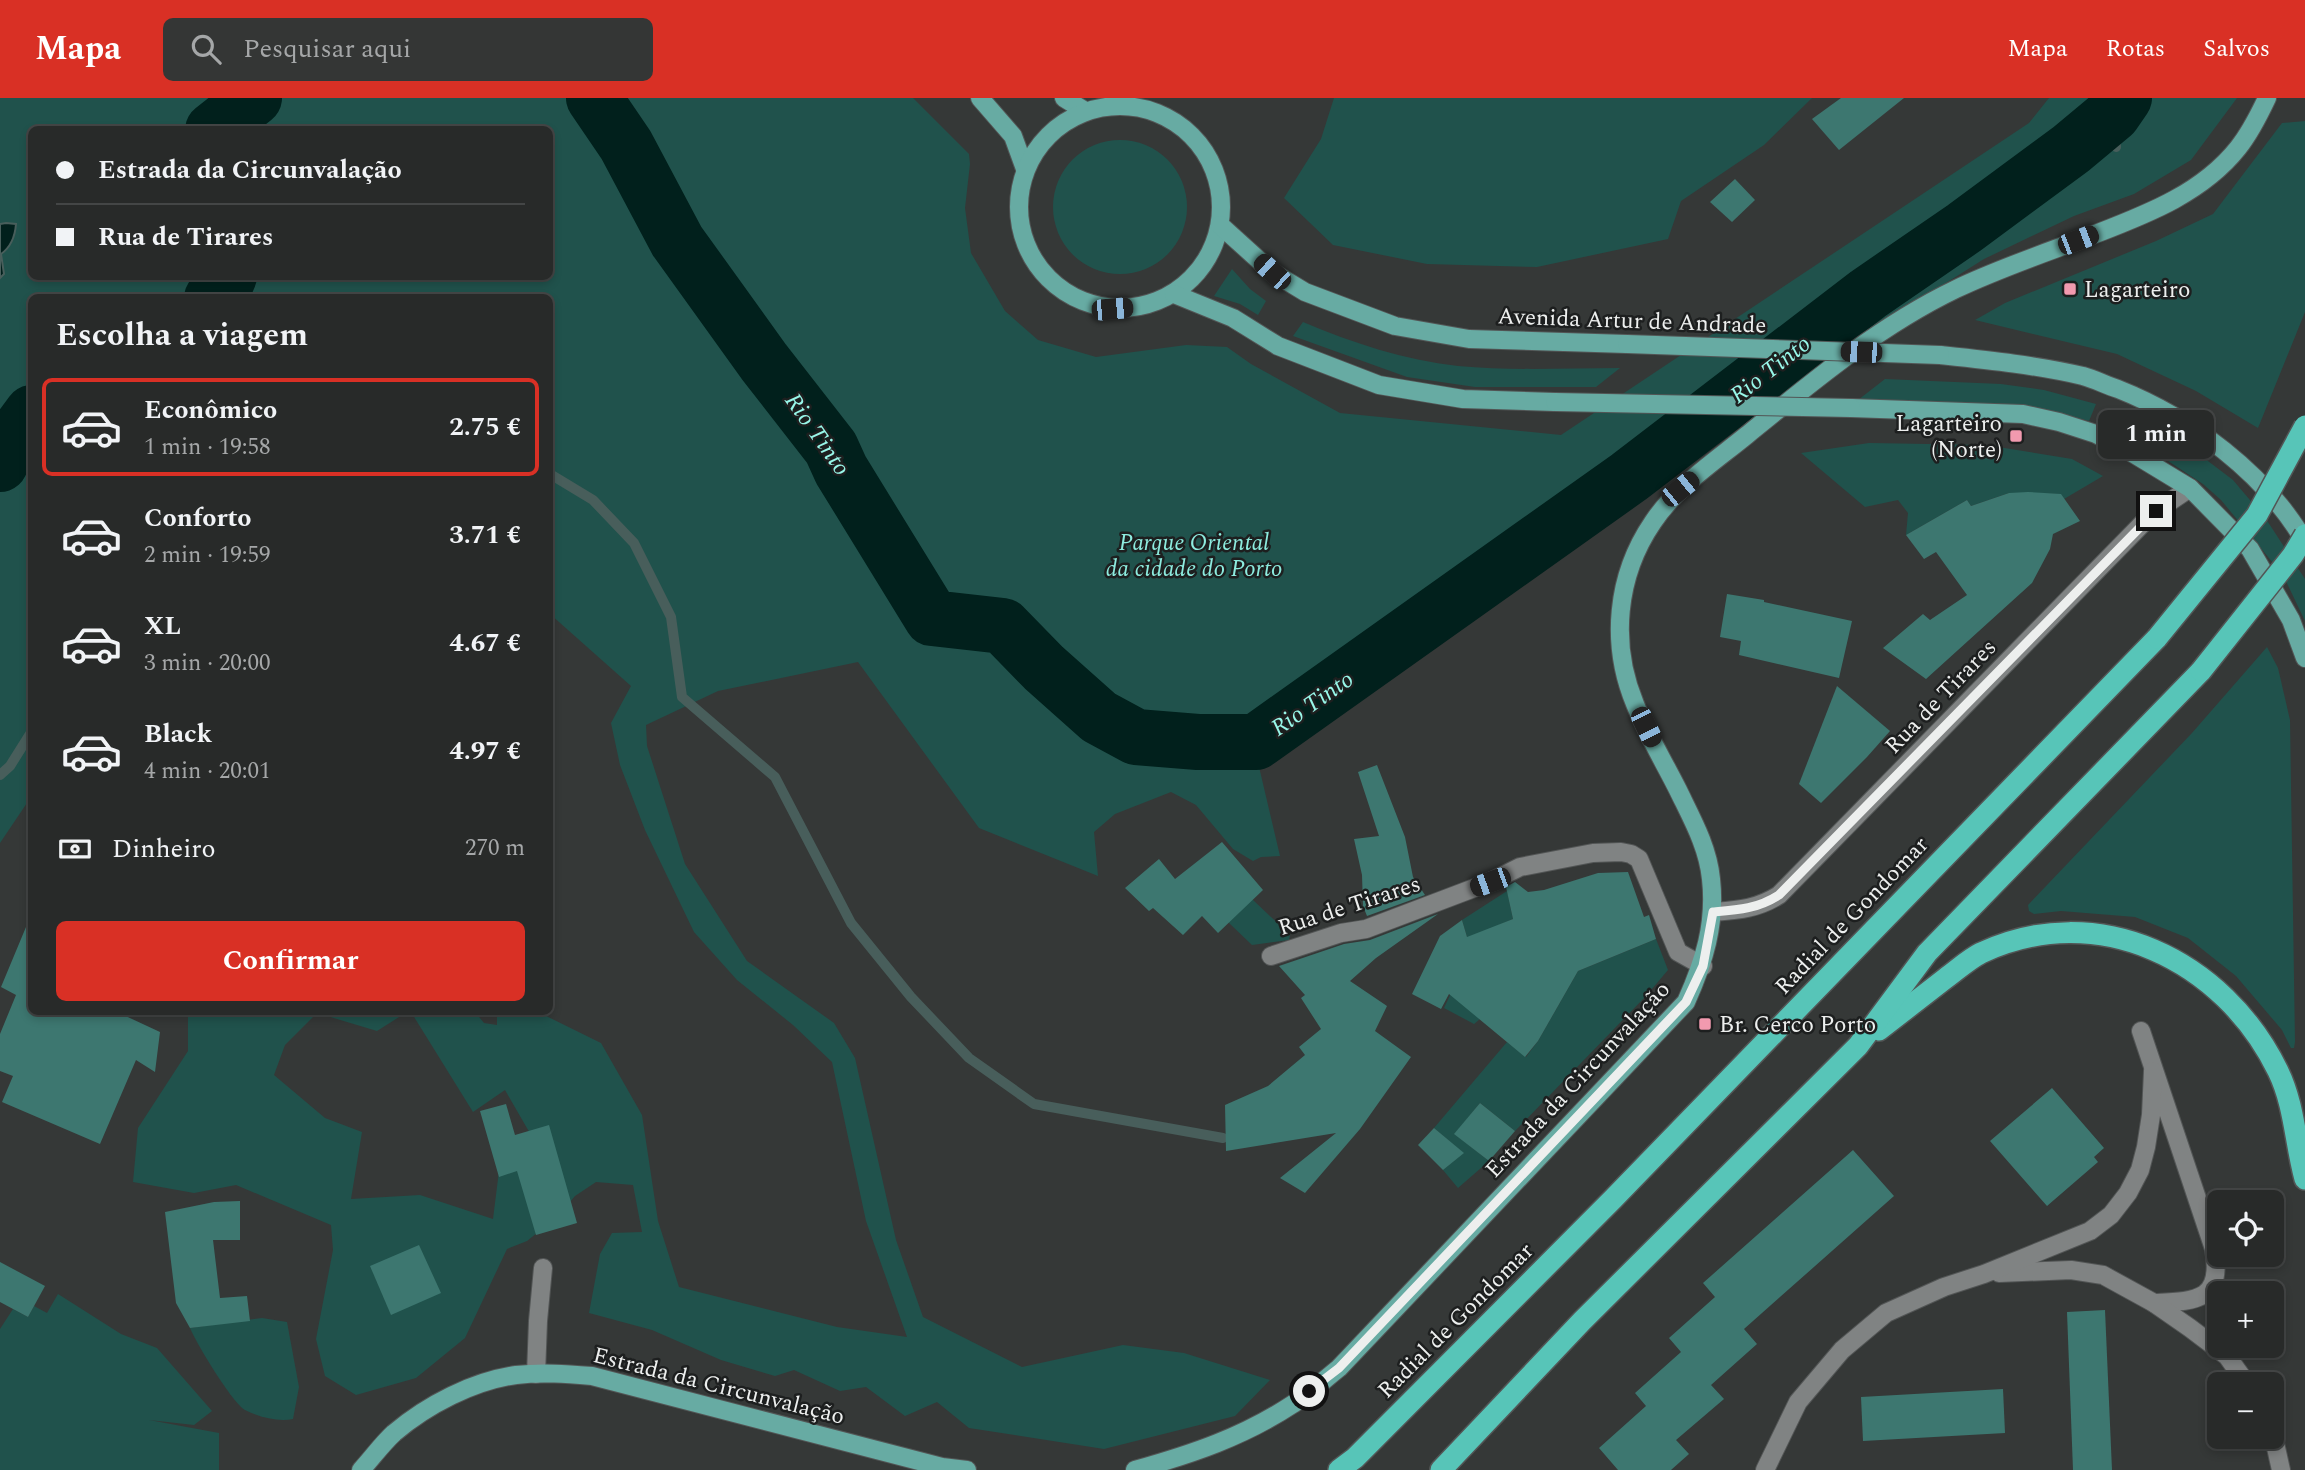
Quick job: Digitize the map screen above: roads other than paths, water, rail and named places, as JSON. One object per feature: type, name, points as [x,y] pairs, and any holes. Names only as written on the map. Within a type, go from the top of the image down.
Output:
[{"type":"highway","name":"Radial de Gondomar","points":[[1339,1470],[1355,1458],[1613,1199],[2157,638],[2257,515],[2305,426]]},
{"type":"highway","points":[[1858,1046],[1927,953],[2201,671],[2293,555],[2305,534]]},
{"type":"highway","points":[[1441,1470],[1592,1311],[1858,1046],[1978,955],[1987,951],[2036,935],[2064,933],[2121,937],[2159,951],[2193,969],[2232,1002],[2279,1072],[2294,1115],[2305,1179]]},
{"type":"main road","points":[[980,98],[1013,136],[1025,169]]},
{"type":"main road","points":[[1064,98],[1085,111]]},
{"type":"main road","name":"Estrada da Circunvalação","points":[[1135,1470],[1191,1455],[1245,1432],[1294,1403],[1339,1368],[1686,1002],[1703,966],[1713,912],[1711,877],[1703,840],[1635,704],[1623,667],[1620,627],[1622,592],[1634,554],[1654,521],[1680,489],[1808,386],[1920,308],[1979,278],[2157,210],[2187,193],[2239,148],[2267,98]]},
{"type":"main road","points":[[1114,105],[1145,108],[1173,120],[1196,140],[1213,165],[1221,194],[1220,225],[1211,252],[1195,275],[1174,294],[1144,306],[1112,309],[1081,302],[1054,285],[1033,261],[1020,232],[1018,200],[1025,169],[1039,145],[1059,125],[1085,111],[1114,105]]},
{"type":"main road","name":"Avenida Artur de Andrade","points":[[1220,225],[1272,272],[1305,292],[1395,326],[1469,339],[1940,355],[1998,361],[2085,376],[2139,398],[2206,435],[2290,515],[2305,542]]},
{"type":"main road","points":[[1174,294],[1233,318],[1278,346],[1379,384],[1462,399],[2023,414],[2059,422],[2096,434],[2118,445],[2190,488],[2250,549],[2291,620],[2305,658]]},
{"type":"main road","name":"Estrada da Circunvalação","points":[[361,1470],[394,1434],[435,1405],[477,1385],[515,1375],[555,1373],[593,1376],[942,1466],[967,1470]]},
{"type":"street","name":"Rua de Tirares","points":[[1713,912],[1749,909],[1765,904],[1779,895],[2144,522],[2190,488]]},
{"type":"street","name":"Rua de Tirares","points":[[1271,956],[1341,933],[1366,929],[1490,882],[1520,867],[1593,853],[1631,854],[1639,859],[1678,952],[1703,966]]},
{"type":"street","points":[[1430,890],[1448,898]]},
{"type":"street","points":[[2141,1031],[2217,1264],[2214,1285],[2208,1294],[2184,1302],[2154,1303]]},
{"type":"street","points":[[1765,1470],[1798,1402],[1843,1350],[1886,1313],[1944,1287],[1984,1274],[2090,1231],[2111,1215],[2128,1193],[2140,1170],[2151,1115],[2153,1071]]},
{"type":"street","points":[[536,1374],[544,1268]]},
{"type":"street","points":[[1984,1274],[2071,1270],[2103,1275],[2154,1303],[2227,1356],[2238,1372]]},
{"type":"street","points":[[2276,1449],[2281,1470]]},
{"type":"waterway","name":"Rio Tinto","points":[[218,126],[254,98]]},
{"type":"waterway","name":"Rio Tinto","points":[[594,98],[626,145],[677,241],[764,362],[831,448],[841,470],[932,618],[1003,626],[1044,668],[1099,717],[1136,737],[1198,742],[1256,742],[1629,477],[1868,294],[2071,149],[2113,114],[2124,98]]},
{"type":"waterway","points":[[2113,114],[2116,147]]},
{"type":"waterway","name":"Rio Tinto","points":[[216,294],[227,280]]},
{"type":"waterway","name":"Rio Tinto","points":[[0,464],[10,443],[28,418]]},
{"type":"waterway","points":[[553,476],[593,500],[634,543],[671,617],[682,697],[775,777],[851,923],[911,997],[969,1058],[1034,1104],[1223,1138]]},
{"type":"waterway","points":[[0,775],[10,766],[28,737]]},
{"type":"place","name":"Lagarteiro","points":[[2070,289]]},
{"type":"place","name":"Lagarteiro (Norte)","points":[[2016,436]]},
{"type":"place","name":"Br. Cerco Porto","points":[[1705,1024]]},
{"type":"park label","name":"Parque Oriental da cidade do Porto","points":[[1194,555]]}]
